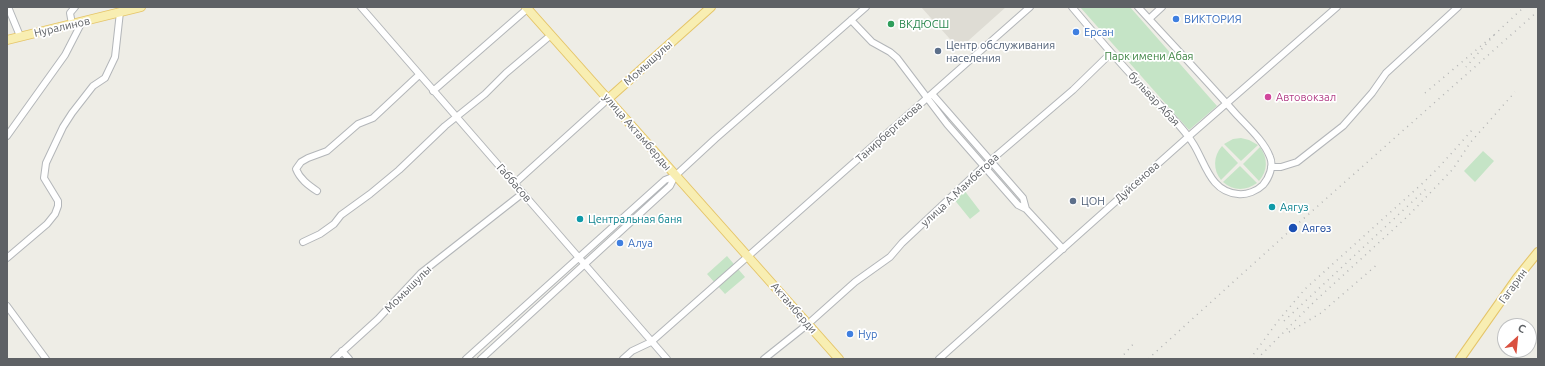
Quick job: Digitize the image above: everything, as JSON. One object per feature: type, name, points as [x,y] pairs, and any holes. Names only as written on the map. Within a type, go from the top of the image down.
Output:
[{"type":"main road","name":"Нуралинов","points":[[7,40],[141,7]]},
{"type":"main road","name":"Момышулы","points":[[608,99],[711,7]]},
{"type":"main road","name":"улица Актамберды","points":[[526,8],[748,257]]},
{"type":"main road","name":"Гагарин","points":[[1460,359],[1517,278],[1538,252]]},
{"type":"main road","name":"Актамберди","points":[[748,257],[839,359]]},
{"type":"street","points":[[8,7],[20,36]]},
{"type":"street","points":[[72,24],[70,13],[75,7]]},
{"type":"street","name":"Габбасов","points":[[361,7],[580,257],[606,290],[666,359]]},
{"type":"street","points":[[466,359],[666,180],[675,176],[715,139],[866,7]]},
{"type":"street","name":"Танирбергенова","points":[[623,359],[632,351],[651,342],[1030,7]]},
{"type":"street","name":"бульвар Абая","points":[[1072,7],[1111,53],[1188,136],[1202,160],[1206,172],[1217,185],[1234,194],[1244,195],[1253,192],[1262,186],[1267,179],[1271,167]]},
{"type":"street","points":[[1138,7],[1227,104],[1266,150],[1271,158],[1271,167],[1281,167],[1297,162],[1343,126],[1372,93],[1386,73],[1458,7]]},
{"type":"street","points":[[1149,19],[1162,7]]},
{"type":"street","name":"Дуйсенова","points":[[939,359],[1188,136],[1227,104],[1337,7]]},
{"type":"street","points":[[433,91],[526,8]]},
{"type":"street","points":[[7,258],[47,224],[55,214],[58,201],[44,178],[46,163],[63,127],[72,113],[93,86],[105,78],[115,57],[120,12]]},
{"type":"street","points":[[851,20],[872,42],[890,52],[897,58],[929,96],[1024,198],[1026,209]]},
{"type":"street","points":[[7,136],[65,55],[82,22]]},
{"type":"street","points":[[303,242],[320,234],[334,224],[341,214],[370,194],[399,170],[445,126],[485,94],[551,35]]},
{"type":"street","name":"улица А.Мамбетова","points":[[764,359],[808,324],[855,282],[890,257],[902,243],[983,167],[1073,90],[1111,53]]},
{"type":"street","points":[[317,192],[299,175],[296,169],[301,162],[327,151],[358,124],[372,118],[419,75]]},
{"type":"street","points":[[929,96],[947,124],[983,167],[1018,205],[1026,209],[1062,249]]},
{"type":"street","name":"Момышулы","points":[[515,183],[608,99]]},
{"type":"street","points":[[482,359],[670,186],[675,176]]},
{"type":"street","name":"Момышулы","points":[[334,359],[378,319],[421,273],[524,193]]},
{"type":"street","points":[[7,306],[46,359]]},
{"type":"street","points":[[342,351],[349,359]]},
{"type":"shaded area","points":[[921,7],[1006,7],[959,49]]},
{"type":"green space","name":"Парк имени Абая","points":[[1080,7],[1130,7],[1217,106],[1189,130]]},
{"type":"green space","points":[[1241,138],[1258,145],[1241,161],[1224,144],[1233,139]]},
{"type":"green space","points":[[1222,146],[1238,163],[1221,180],[1218,176],[1215,163],[1217,154]]},
{"type":"green space","points":[[1260,147],[1263,151],[1266,164],[1264,173],[1259,181],[1243,164]]},
{"type":"green space","points":[[1483,151],[1494,161],[1475,182],[1464,171]]},
{"type":"green space","points":[[1240,166],[1257,183],[1253,186],[1240,189],[1231,187],[1223,182]]},
{"type":"green space","points":[[964,190],[980,211],[970,219],[953,198]]},
{"type":"green space","points":[[727,256],[745,277],[725,294],[707,274]]},
{"type":"railway","points":[[1494,35],[1524,7]]},
{"type":"railway","points":[[1148,359],[1293,228],[1538,11]]},
{"type":"railway","points":[[1425,93],[1494,35],[1466,67]]},
{"type":"railway","points":[[1257,359],[1315,301],[1408,216],[1453,169],[1470,143],[1515,92]]},
{"type":"railway","points":[[1250,359],[1278,321],[1305,289],[1424,182],[1472,130]]},
{"type":"railway","points":[[1284,321],[1426,189]]},
{"type":"railway","points":[[1289,332],[1321,313],[1379,263]]},
{"type":"railway","points":[[1120,359],[1136,341]]},
{"type":"place","name":"ВИКТОРИЯ","points":[[1176,19]]},
{"type":"place","name":"ВКДЮСШ","points":[[891,24]]},
{"type":"place","name":"Ерсан","points":[[1076,32]]},
{"type":"place","name":"Центр обслуживания населения","points":[[938,51]]},
{"type":"place","name":"Автовокзал","points":[[1268,97]]},
{"type":"place","name":"ЦОН","points":[[1073,201]]},
{"type":"place","name":"Аягуз","points":[[1272,207]]},
{"type":"place","name":"Центральная баня","points":[[580,219]]},
{"type":"place","name":"Аягөз","points":[[1293,228]]},
{"type":"place","name":"Алуа","points":[[620,243]]},
{"type":"place","name":"Нур","points":[[850,334]]}]
